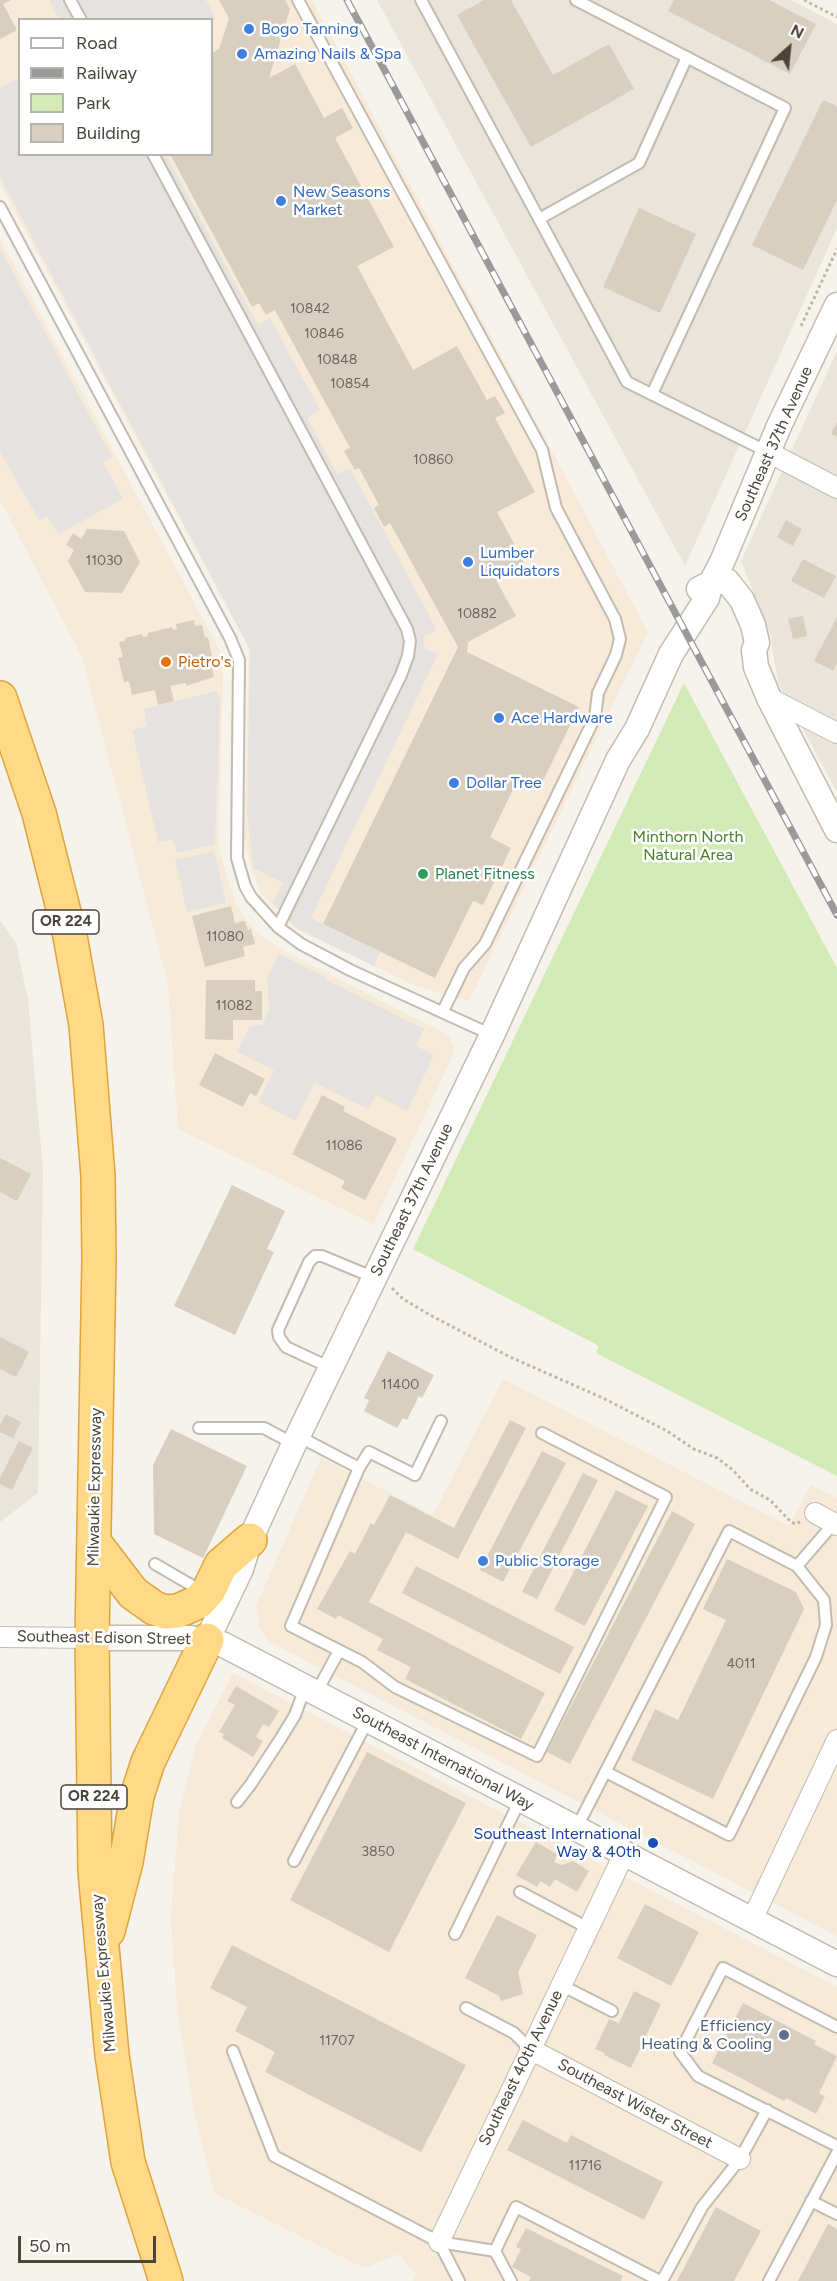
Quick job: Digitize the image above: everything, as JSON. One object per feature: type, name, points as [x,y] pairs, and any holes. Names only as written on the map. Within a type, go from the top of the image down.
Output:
[{"type":"highway","name":"Milwaukie Expressway","points":[[0,698],[39,813],[70,936],[86,1025],[98,1176],[99,1326],[92,1638],[95,1871],[101,1956],[112,2055],[128,2162],[166,2281]]},
{"type":"highway","points":[[94,1542],[134,1593],[154,1608],[178,1611],[198,1602],[206,1594],[221,1565],[250,1540]]},
{"type":"highway","points":[[101,1956],[126,1862],[137,1796],[148,1762],[207,1640]]},
{"type":"street","name":"Southeast 37th Avenue","points":[[207,1640],[241,1569],[250,1540],[296,1440],[492,1035],[618,760],[626,726],[679,620],[700,587],[711,583],[722,562],[768,452],[837,305]]},
{"type":"street","points":[[768,452],[837,488]]},
{"type":"street","points":[[711,583],[727,581],[742,600],[751,619],[757,643],[754,650],[756,667],[769,698],[837,830]]},
{"type":"street","points":[[769,698],[837,734]]},
{"type":"street","points":[[815,1513],[836,1524]]},
{"type":"street","name":"Southeast Edison Street","points":[[0,1637],[207,1640]]},
{"type":"street","name":"Southeast International Way","points":[[207,1640],[222,1644],[837,1964]]},
{"type":"street","points":[[752,1920],[835,1747]]},
{"type":"street","name":"Southeast 40th Avenue","points":[[438,2242],[624,1854]]},
{"type":"street","name":"Southeast Wister Street","points":[[530,2049],[740,2159]]},
{"type":"lane","points":[[70,0],[80,18]]},
{"type":"lane","points":[[298,0],[542,450],[556,508],[615,619],[620,639],[616,655],[598,693],[595,717],[485,944],[464,968],[443,1011]]},
{"type":"lane","points":[[421,0],[627,382],[768,452]]},
{"type":"lane","points":[[576,0],[785,108],[652,394]]},
{"type":"lane","points":[[539,219],[639,163],[687,57]]},
{"type":"lane","points":[[154,156],[406,629],[410,641],[408,656],[401,675],[278,927]]},
{"type":"lane","points":[[0,207],[230,638],[239,660],[237,858],[245,886],[251,897],[278,927],[301,944],[350,970],[492,1035]]},
{"type":"lane","points":[[331,1368],[286,1347],[279,1337],[278,1330],[309,1262],[315,1256],[322,1256],[375,1278]]},
{"type":"lane","points":[[441,1421],[415,1475],[369,1452],[359,1468],[291,1626],[362,1662],[395,1687],[537,1756],[666,1497],[542,1433]]},
{"type":"lane","points":[[200,1428],[264,1428],[359,1468]]},
{"type":"lane","points":[[797,1566],[836,1524]]},
{"type":"lane","points":[[576,1829],[729,1531],[797,1566],[824,1600],[826,1625],[816,1657],[729,1835],[606,1772]]},
{"type":"lane","points":[[155,1564],[206,1594]]},
{"type":"lane","points":[[237,1802],[252,1784],[310,1690],[339,1651]]},
{"type":"lane","points":[[294,1861],[368,1720]]},
{"type":"lane","points":[[454,1935],[520,1800]]},
{"type":"lane","points":[[520,1892],[588,1928]]},
{"type":"lane","points":[[837,2028],[723,1968],[680,2052],[698,2076],[837,2146]]},
{"type":"lane","points":[[561,1985],[612,2012]]},
{"type":"lane","points":[[466,2008],[514,2033],[530,2049]]},
{"type":"lane","points":[[233,2051],[274,2156],[438,2242],[495,2251]]},
{"type":"lane","points":[[495,2251],[516,2207],[661,2281],[702,2207],[740,2159],[767,2110]]},
{"type":"lane","points":[[770,2281],[837,2152]]},
{"type":"lane","points":[[812,2201],[837,2214]]},
{"type":"lane","points":[[438,2242],[459,2281]]},
{"type":"lane","points":[[495,2251],[511,2281]]},
{"type":"path","points":[[804,0],[837,17]]},
{"type":"path","points":[[375,1278],[389,1285],[403,1299],[470,1336],[510,1357],[603,1398],[667,1431],[694,1449],[717,1458],[733,1470],[750,1488],[770,1500],[795,1524],[815,1513]]},
{"type":"shaded area","points":[[0,0],[312,0],[648,632],[469,1001],[416,986],[296,929],[261,893],[250,865],[244,840],[249,649],[0,184]]},
{"type":"shaded area","points":[[49,0],[206,0],[216,19],[213,20],[213,18],[58,18]]},
{"type":"shaded area","points":[[377,0],[791,0],[837,24],[837,228],[685,566]]},
{"type":"shaded area","points":[[18,79],[18,156],[167,156],[258,325],[270,318],[320,410],[307,418],[337,474],[350,468],[437,630],[425,636],[424,648],[438,654],[311,918],[380,952],[374,966],[296,928],[273,903],[283,883],[253,868],[247,813],[250,649],[0,177],[0,88]]},
{"type":"shaded area","points":[[0,239],[220,651],[223,671],[218,846],[235,902],[246,920],[261,936],[283,951],[449,1035],[455,1051],[373,1224],[178,1129],[168,985],[82,657],[0,500]]},
{"type":"shaded area","points":[[0,248],[112,457],[103,462],[123,499],[58,534],[47,516],[39,520],[0,452]]},
{"type":"shaded area","points":[[837,351],[837,792],[778,683],[770,633],[741,561]]},
{"type":"shaded area","points":[[217,691],[220,701],[215,844],[177,853],[173,839],[158,842],[132,730],[147,726],[144,709]]},
{"type":"shaded area","points":[[214,851],[226,903],[187,912],[175,860]]},
{"type":"shaded area","points":[[0,920],[16,943],[28,1000],[43,1170],[38,1493],[0,1522]]},
{"type":"shaded area","points":[[279,954],[424,1029],[416,1046],[434,1055],[407,1111],[376,1095],[368,1109],[315,1083],[296,1121],[258,1102],[274,1070],[237,1052],[250,1026],[262,1025],[269,1010],[267,977]]},
{"type":"shaded area","points":[[503,1379],[789,1526],[811,1485],[837,1498],[837,1936],[268,1641],[259,1627],[256,1606],[321,1458],[433,1515]]},
{"type":"shaded area","points":[[233,1673],[837,1987],[837,2281],[413,2281],[416,2273],[399,2254],[364,2268],[214,2193],[195,2117],[177,2010],[171,1917],[179,1812],[196,1745]]},
{"type":"green space","name":"Minthorn North Natural Area","points":[[684,683],[837,968],[837,1476],[596,1353],[599,1346],[413,1249]]},
{"type":"building","points":[[0,0],[11,0],[3,4],[17,30],[0,39]]},
{"type":"building","points":[[219,0],[285,0],[290,9],[269,78],[295,64],[324,118],[342,108],[353,128],[335,138],[394,247],[357,266],[413,370],[457,346],[487,400],[495,396],[505,413],[495,418],[535,492],[497,512],[526,566],[497,582],[516,616],[468,642],[467,652],[579,707],[539,789],[518,779],[490,837],[511,848],[483,905],[473,901],[435,978],[323,924],[458,647],[390,523],[384,527],[374,508],[379,505],[359,468],[355,470],[344,451],[350,448],[275,310],[266,315],[259,303],[252,307],[171,156],[213,156],[213,52],[219,49],[229,18]]},
{"type":"building","points":[[484,0],[511,0],[553,75],[609,44],[634,89],[531,147],[457,15]]},
{"type":"building","points":[[674,0],[769,0],[816,24],[790,74],[668,11]]},
{"type":"building","points":[[823,100],[837,106],[837,200],[803,270],[752,245]]},
{"type":"building","points":[[639,208],[696,234],[660,313],[603,287]]},
{"type":"building","points":[[837,422],[837,437],[831,434]]},
{"type":"building","points":[[786,520],[802,529],[793,546],[777,537]]},
{"type":"building","points":[[87,529],[124,531],[140,562],[122,593],[85,592],[68,561],[74,550],[66,545],[73,533],[81,539]]},
{"type":"building","points":[[803,559],[836,576],[824,598],[791,581]]},
{"type":"building","points":[[803,616],[807,636],[793,639],[788,619]]},
{"type":"building","points":[[837,617],[837,664],[833,671],[814,661]]},
{"type":"building","name":"Pietro's","points":[[194,620],[195,626],[202,625],[205,638],[208,637],[214,677],[186,686],[186,683],[170,686],[174,701],[158,705],[155,690],[132,695],[129,681],[124,682],[118,658],[123,657],[119,642],[125,641],[125,638],[142,634],[143,637],[148,636],[148,633],[172,627],[173,630],[177,629],[176,624]]},
{"type":"building","points":[[231,906],[235,923],[245,921],[248,930],[251,929],[255,944],[243,947],[245,956],[205,967],[192,916]]},
{"type":"building","points":[[206,980],[255,980],[255,991],[262,991],[262,1020],[233,1020],[233,1040],[205,1039]]},
{"type":"building","points":[[215,1053],[265,1079],[256,1096],[250,1093],[243,1107],[199,1085]]},
{"type":"building","points":[[322,1095],[345,1107],[343,1111],[397,1139],[365,1200],[341,1188],[345,1181],[292,1154]]},
{"type":"building","points":[[0,1158],[31,1174],[17,1201],[0,1192]]},
{"type":"building","points":[[232,1185],[285,1211],[267,1249],[274,1252],[235,1335],[174,1306]]},
{"type":"building","points":[[0,1337],[29,1352],[16,1377],[0,1369]]},
{"type":"building","points":[[388,1351],[434,1375],[422,1398],[419,1396],[407,1420],[403,1418],[397,1428],[364,1411],[369,1400],[364,1398]]},
{"type":"building","points":[[6,1414],[21,1422],[13,1438],[0,1432],[0,1425]]},
{"type":"building","points":[[510,1420],[526,1428],[458,1559],[406,1532],[369,1602],[545,1693],[521,1739],[405,1679],[411,1667],[377,1650],[383,1639],[338,1615],[336,1619],[317,1609],[350,1551],[355,1554],[371,1523],[374,1525],[390,1495],[454,1528]]},
{"type":"building","points":[[171,1429],[247,1466],[203,1558],[154,1534],[153,1465]]},
{"type":"building","points":[[19,1441],[33,1448],[12,1490],[0,1484],[0,1478]]},
{"type":"building","points":[[542,1451],[566,1463],[503,1582],[480,1570]]},
{"type":"building","points":[[583,1473],[598,1480],[537,1599],[522,1592]]},
{"type":"building","points":[[616,1490],[648,1506],[585,1626],[554,1610]]},
{"type":"building","points":[[672,1511],[695,1524],[570,1764],[547,1752]]},
{"type":"building","points":[[727,1559],[796,1592],[804,1609],[713,1799],[631,1760],[655,1709],[678,1720],[726,1620],[703,1609]]},
{"type":"building","points":[[416,1566],[574,1647],[560,1674],[402,1593]]},
{"type":"building","points":[[236,1686],[279,1711],[269,1727],[263,1724],[256,1737],[263,1741],[253,1757],[222,1738],[224,1734],[219,1732],[235,1705],[227,1701]]},
{"type":"building","points":[[367,1752],[466,1803],[389,1952],[290,1900]]},
{"type":"building","points":[[536,1842],[557,1854],[554,1862],[562,1865],[573,1861],[589,1871],[577,1892],[555,1879],[550,1887],[540,1881],[537,1887],[516,1875]]},
{"type":"building","points":[[645,1904],[699,1932],[671,1986],[617,1958]]},
{"type":"building","points":[[497,1915],[537,1935],[518,1972],[523,1994],[501,2001],[499,1996],[465,1978]]},
{"type":"building","points":[[232,1945],[466,2065],[421,2152],[265,2072],[275,2052],[235,2031],[247,2007],[210,1988]]},
{"type":"building","points":[[634,1991],[661,2004],[631,2068],[595,2049],[609,2019],[619,2023]]},
{"type":"building","points":[[743,2003],[816,2041],[814,2044],[837,2056],[819,2093],[825,2096],[816,2114],[786,2098],[784,2101],[712,2063]]},
{"type":"building","points":[[523,2120],[567,2143],[571,2135],[663,2182],[644,2220],[507,2150]]},
{"type":"building","points":[[716,2207],[761,2231],[734,2281],[677,2281]]},
{"type":"building","points":[[828,2224],[837,2229],[837,2281],[798,2281]]},
{"type":"building","points":[[526,2228],[623,2276],[621,2281],[529,2281],[531,2277],[512,2267],[521,2249],[516,2247]]},
{"type":"railway","points":[[347,0],[837,915]]},
{"type":"place","name":"Bogo Tanning","points":[[249,29]]},
{"type":"place","name":"Amazing Nails & Spa","points":[[242,54]]},
{"type":"place","name":"New Seasons Market","points":[[281,201]]},
{"type":"place","name":"Lumber Liquidators","points":[[468,562]]},
{"type":"place","name":"Pietro's","points":[[166,662]]},
{"type":"place","name":"Ace Hardware","points":[[499,718]]},
{"type":"place","name":"Dollar Tree","points":[[454,783]]},
{"type":"place","name":"Planet Fitness","points":[[423,874]]},
{"type":"place","name":"Public Storage","points":[[483,1561]]},
{"type":"place","name":"Southeast International Way & 40th","points":[[653,1843]]},
{"type":"place","name":"Efficiency Heating & Cooling","points":[[784,2035]]}]
